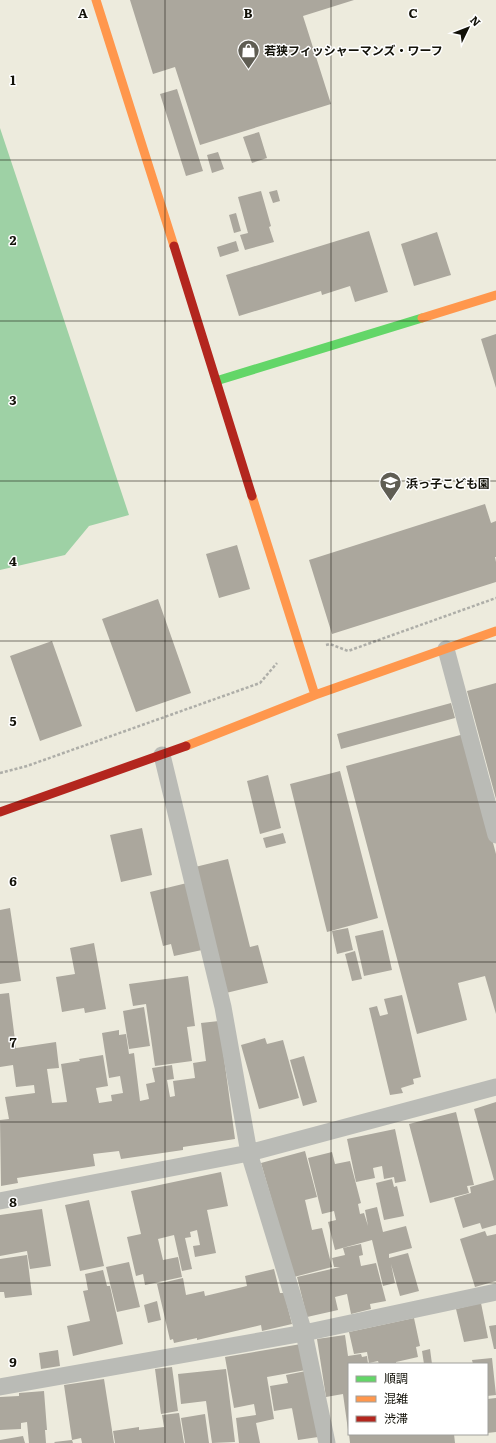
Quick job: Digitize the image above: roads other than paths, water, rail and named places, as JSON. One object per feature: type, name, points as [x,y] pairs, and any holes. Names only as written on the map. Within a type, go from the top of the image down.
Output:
[{"type":"street","points":[[96,0],[315,695]]},
{"type":"street","points":[[216,381],[496,295]]},
{"type":"street","points":[[0,812],[162,755],[315,695],[496,631]]},
{"type":"lane","points":[[446,649],[496,835]]},
{"type":"lane","points":[[162,755],[223,1007],[250,1153],[304,1333],[327,1443]]},
{"type":"lane","points":[[0,1201],[250,1153],[496,1087]]},
{"type":"lane","points":[[0,1387],[304,1333],[496,1292]]},
{"type":"place","name":"若狭フィッシャーマンズ・ワーフ","points":[[248,70]]},
{"type":"place","name":"浜っ子こども園","points":[[390,502]]}]
